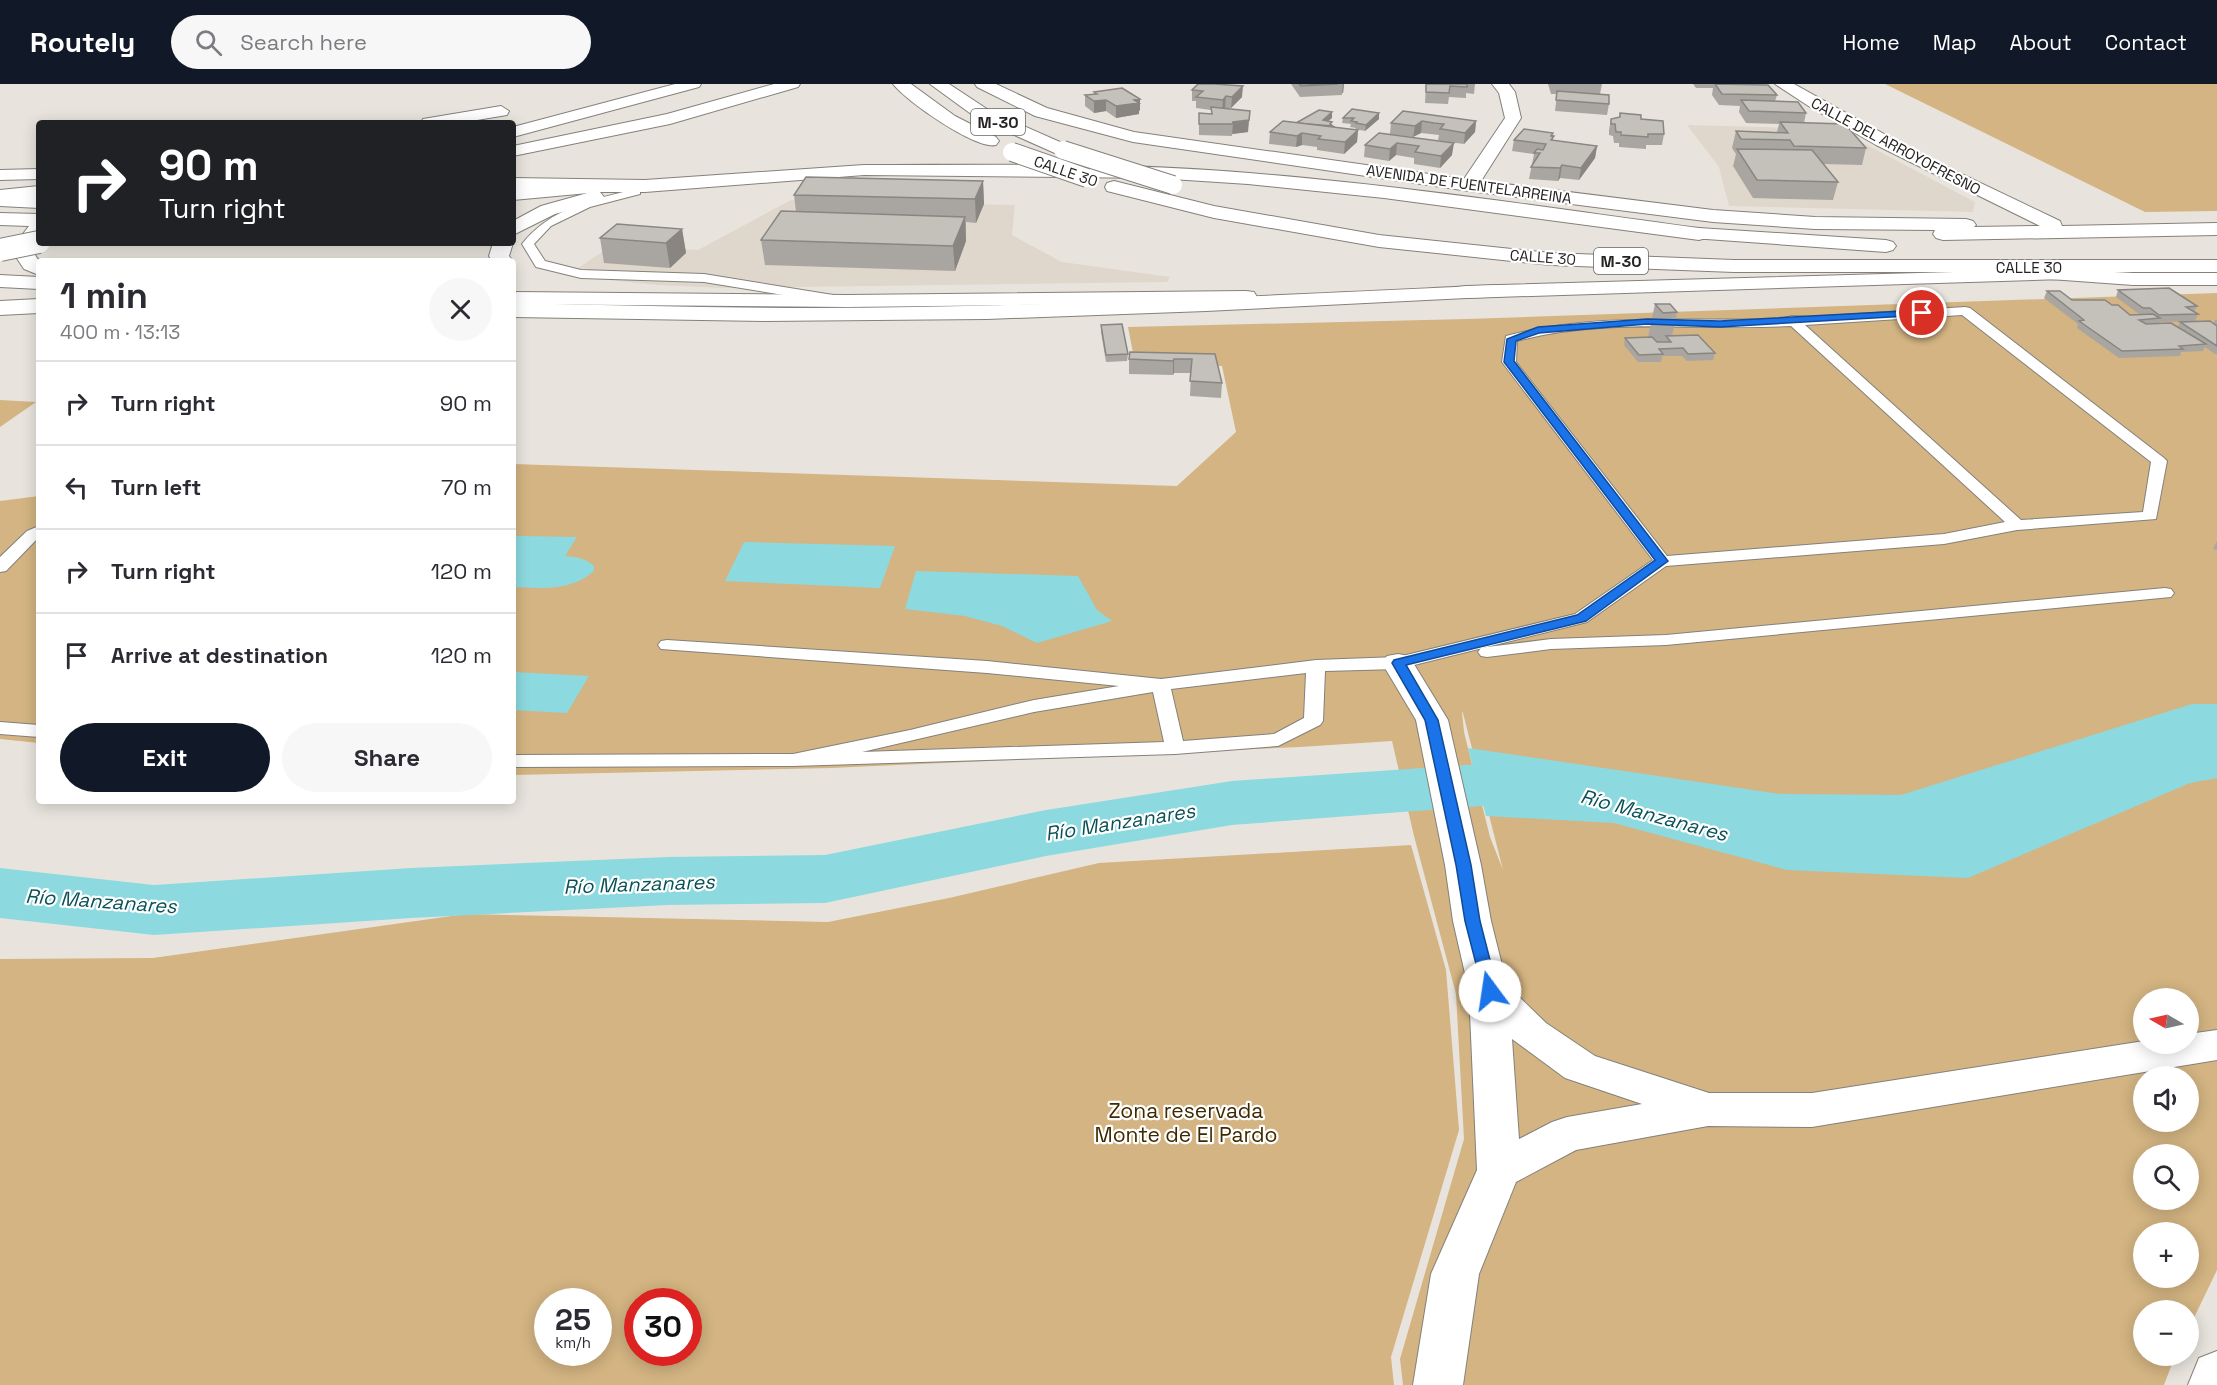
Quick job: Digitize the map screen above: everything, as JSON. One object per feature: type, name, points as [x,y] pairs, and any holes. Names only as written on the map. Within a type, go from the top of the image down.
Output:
[{"type":"main road","points":[[502,120],[588,103],[663,84]]},
{"type":"main road","points":[[516,131],[693,84]]},
{"type":"main road","points":[[516,144],[666,116],[760,84]]},
{"type":"main road","points":[[516,150],[792,84]]},
{"type":"main road","name":"CALLE 30","points":[[901,84],[949,120],[1012,152],[1114,187],[1225,214],[1379,241],[1551,259],[1734,266],[2217,266]]},
{"type":"main road","name":"CALLE 30","points":[[938,84],[984,116],[1063,150],[1173,185],[1306,216],[1461,237],[1547,244],[1726,252],[1900,247],[2217,244]]},
{"type":"main road","name":"AVENIDA DE FUENTELARREINA","points":[[983,84],[1041,112],[1133,137],[1469,185],[1713,216],[1815,223],[2024,224],[2104,230]]},
{"type":"main road","points":[[1469,185],[1513,118],[1507,92],[1500,84]]},
{"type":"main road","name":"CALLE DEL ARROYOFRESNO","points":[[1783,84],[1832,114],[2009,206],[2053,225]]},
{"type":"main road","points":[[447,120],[501,111]]},
{"type":"main road","points":[[516,201],[752,178],[864,170],[995,169],[1156,173],[1248,178],[1384,192],[1699,234],[1900,247]]},
{"type":"main road","points":[[0,176],[36,174]]},
{"type":"main road","points":[[516,184],[640,189]]},
{"type":"main road","points":[[516,194],[603,187]]},
{"type":"main road","points":[[516,227],[548,210],[590,198],[640,189]]},
{"type":"main road","points":[[0,198],[36,192]]},
{"type":"main road","points":[[0,198],[36,202]]},
{"type":"main road","name":"CALLE DEL ARROYOFRESNO","points":[[2009,206],[2024,224]]},
{"type":"main road","points":[[0,219],[36,225]]},
{"type":"main road","points":[[0,241],[36,225]]},
{"type":"main road","points":[[36,225],[25,242],[24,250],[26,259],[36,267]]},
{"type":"main road","name":"AVENIDA DE FUENTELARREINA","points":[[1839,236],[1966,225]]},
{"type":"main road","points":[[1699,234],[1839,236],[2217,229]]},
{"type":"main road","points":[[0,250],[36,243]]},
{"type":"main road","points":[[516,298],[847,301],[1207,298],[2056,274],[2134,267]]},
{"type":"main road","points":[[516,274],[529,281],[584,290],[736,300]]},
{"type":"main road","points":[[2056,274],[2133,279],[2217,279]]},
{"type":"main road","points":[[0,281],[36,284]]},
{"type":"main road","points":[[516,310],[753,315],[916,314],[1078,310],[1499,291]]},
{"type":"main road","points":[[0,308],[36,306]]},
{"type":"main road","points":[[1398,663],[1432,720],[1463,865],[1472,921],[1490,991],[1500,1170],[1455,1274],[1438,1385]]},
{"type":"main road","points":[[1490,991],[1532,1034],[1580,1067],[1709,1110]]},
{"type":"main road","points":[[1500,1170],[1567,1134],[1709,1110],[1812,1110],[2217,1045]]},
{"type":"main road","points":[[2213,1385],[2217,1374]]},
{"type":"lane","points":[[640,189],[586,205],[547,224],[528,244],[540,264],[581,274],[704,278],[847,301]]},
{"type":"lane","points":[[1398,663],[1581,618],[1662,561],[1944,538],[2017,525],[2150,516],[2159,461],[1965,311],[1720,324],[1647,322],[1538,330],[1511,339],[1509,362],[1662,561]]},
{"type":"lane","points":[[1792,320],[2017,525]]},
{"type":"lane","points":[[0,567],[36,532]]},
{"type":"lane","points":[[793,760],[910,736],[1034,706],[1161,686],[1316,666],[1398,663],[1551,644],[1666,640],[2165,593]]},
{"type":"lane","points":[[667,645],[987,667],[1161,686]]},
{"type":"lane","points":[[516,762],[793,760],[1175,748],[1278,740],[1313,721],[1316,666]]},
{"type":"lane","points":[[1161,686],[1175,748]]},
{"type":"lane","points":[[0,728],[36,731]]},
{"type":"shaded area","points":[[1687,125],[1837,129],[1975,202],[1973,212],[1729,206],[1719,167]]},
{"type":"shaded area","points":[[791,200],[1015,205],[1012,235],[1062,262],[1170,277],[1167,282],[722,288],[658,285],[567,276],[612,245],[698,250]]},
{"type":"green space","points":[[1885,84],[2217,84],[2217,211],[2145,212]]},
{"type":"green space","points":[[2217,293],[2217,1270],[2199,1307],[2199,1300],[2133,1300],[2133,1366],[2171,1366],[2164,1385],[1403,1385],[1400,1359],[1464,1139],[1456,994],[1414,836],[1392,741],[831,768],[516,775],[516,464],[1177,486],[1236,432],[1222,366],[1135,363],[1128,327],[1467,319]],"holes":[[[1463,713],[1503,870],[1490,837],[1464,732]]]},
{"type":"green space","points":[[0,400],[36,402],[0,427]]},
{"type":"green space","points":[[36,496],[36,743],[0,739],[0,501]]},
{"type":"green space","name":"Zona reservada Monte de El Pardo","points":[[1411,845],[1446,970],[1459,1130],[1391,1357],[1394,1385],[0,1385],[0,959],[153,958],[466,914],[828,922],[949,898],[1099,863]]},
{"type":"water","points":[[516,536],[577,537],[565,556],[587,561],[594,566],[594,571],[585,578],[565,586],[516,587]]},
{"type":"water","points":[[744,542],[895,546],[880,588],[725,581]]},
{"type":"water","points":[[916,571],[1078,576],[1097,610],[1112,621],[1037,643],[1002,626],[965,616],[905,609]]},
{"type":"water","points":[[516,672],[589,676],[567,713],[516,710]]},
{"type":"water","points":[[2192,704],[2217,704],[2217,778],[2190,783],[1968,878],[1787,870],[1614,823],[1486,816],[1468,748],[1780,794],[1901,795]]},
{"type":"building","points":[[1198,84],[1243,86],[1232,97],[1226,96],[1223,100],[1196,97],[1203,91],[1192,90]]},
{"type":"building","points":[[1299,84],[1338,84],[1301,86]]},
{"type":"building","points":[[1426,84],[1467,84],[1467,87],[1450,86],[1449,93],[1426,92]]},
{"type":"building","points":[[1715,84],[1768,85],[1777,95],[1722,94]]},
{"type":"building","points":[[1122,88],[1140,99],[1134,100],[1139,103],[1116,106],[1106,100],[1094,101],[1085,95],[1097,94],[1094,92]]},
{"type":"building","points":[[1557,91],[1609,95],[1609,104],[1556,100]]},
{"type":"building","points":[[1741,100],[1798,102],[1806,113],[1749,111]]},
{"type":"building","points":[[1211,107],[1250,111],[1249,120],[1232,124],[1199,124],[1199,113],[1212,114]]},
{"type":"building","points":[[1352,109],[1379,113],[1366,125],[1351,121],[1354,118],[1343,118]]},
{"type":"building","points":[[1319,110],[1332,112],[1323,120],[1332,122],[1330,124],[1333,126],[1296,123]]},
{"type":"building","points":[[1403,111],[1476,121],[1465,133],[1440,129],[1444,124],[1422,121],[1415,126],[1391,123]]},
{"type":"building","points":[[1620,113],[1641,115],[1641,119],[1663,121],[1664,134],[1648,134],[1648,137],[1621,135],[1621,132],[1616,132],[1615,124],[1611,124],[1611,119],[1620,117]]},
{"type":"building","points":[[1283,121],[1358,130],[1345,142],[1318,139],[1321,136],[1302,133],[1297,136],[1270,132]]},
{"type":"building","points":[[1780,122],[1845,124],[1866,148],[1794,146],[1790,140],[1741,139],[1736,131],[1788,133]]},
{"type":"building","points":[[1524,129],[1553,133],[1551,140],[1597,146],[1581,168],[1562,165],[1560,168],[1531,167],[1540,153],[1534,153],[1537,149],[1543,150],[1546,144],[1514,140]]},
{"type":"building","points":[[1379,133],[1454,143],[1441,156],[1415,152],[1419,146],[1397,143],[1390,149],[1365,145]]},
{"type":"building","points":[[1737,149],[1812,150],[1838,182],[1757,180]]},
{"type":"building","points":[[806,177],[983,181],[975,199],[794,195]]},
{"type":"building","points":[[781,211],[965,217],[953,246],[761,240]]},
{"type":"building","points":[[617,224],[682,229],[666,243],[600,238]]},
{"type":"building","points":[[2169,288],[2197,306],[2186,307],[2198,314],[2159,315],[2150,308],[2143,308],[2118,290]]},
{"type":"building","points":[[2047,291],[2060,291],[2072,300],[2105,300],[2112,305],[2118,305],[2130,315],[2153,314],[2160,318],[2139,320],[2146,324],[2171,323],[2206,344],[2179,346],[2183,349],[2122,351],[2079,321],[2084,320]]},
{"type":"building","points":[[1655,304],[1670,304],[1677,312],[1663,313]]},
{"type":"building","points":[[2210,321],[2217,326],[2217,346],[2180,322]]},
{"type":"building","points":[[1122,324],[1128,354],[1106,355],[1101,325]]},
{"type":"building","points":[[1698,335],[1715,353],[1688,354],[1683,348],[1659,349],[1663,354],[1639,355],[1625,338],[1652,337],[1657,342],[1671,342],[1666,336]]},
{"type":"building","points":[[1130,352],[1215,354],[1222,383],[1190,381],[1192,359],[1174,359],[1173,361],[1129,359]]},
{"type":"waterway","name":"Río Manzanares","points":[[0,893],[154,910],[411,893],[668,881],[825,879],[1046,833],[1232,803],[1495,784],[1565,792]]},
{"type":"route","points":[[1490,991],[1472,921],[1463,865],[1432,720],[1398,663],[1581,618],[1662,561],[1509,362],[1511,339],[1538,330],[1647,322],[1720,324],[1922,313]]}]
